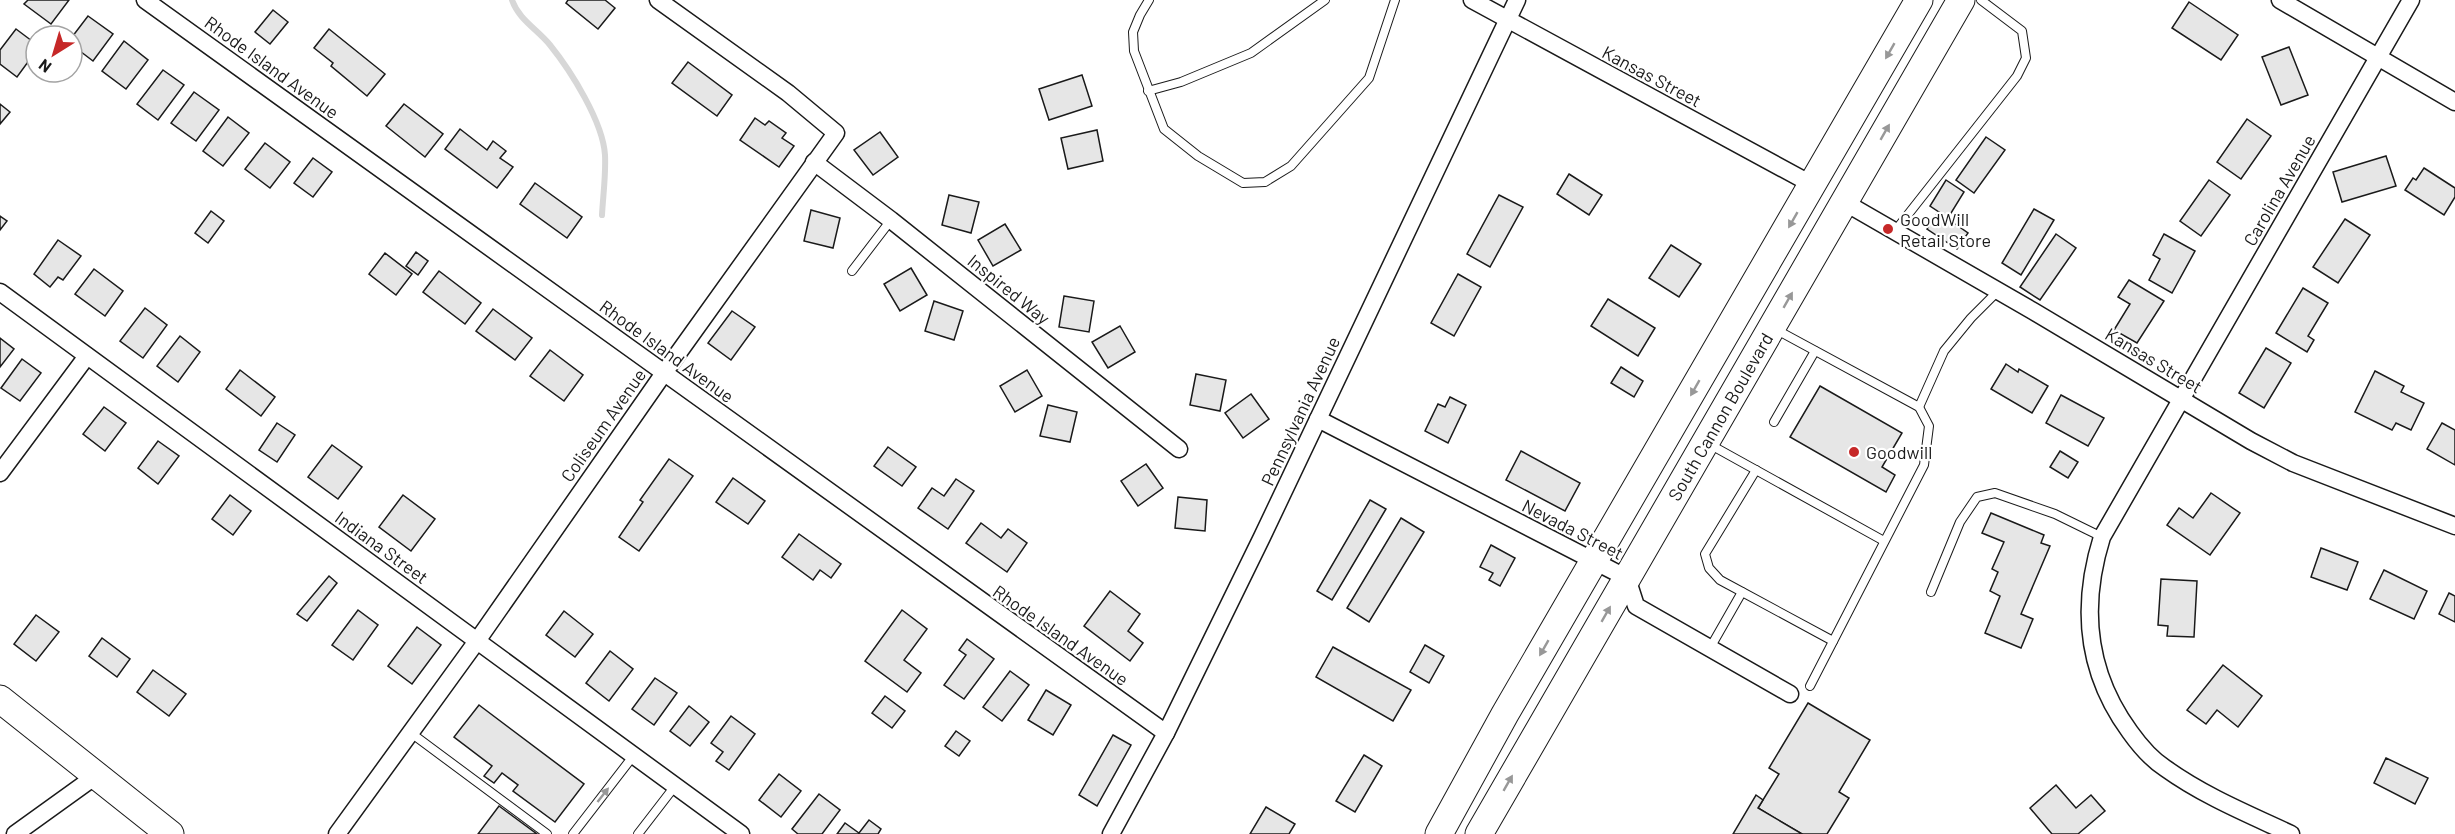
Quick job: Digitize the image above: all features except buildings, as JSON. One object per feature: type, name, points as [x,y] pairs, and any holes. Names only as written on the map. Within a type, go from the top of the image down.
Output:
[{"type":"main road","name":"South Cannon Boulevard","points":[[1439,834],[1594,561],[1919,0]]},
{"type":"main road","name":"South Cannon Boulevard","points":[[1479,834],[1961,0]]},
{"type":"main road","points":[[0,699],[170,834]]},
{"type":"street","name":"Rhode Island Avenue","points":[[145,0],[1166,733]]},
{"type":"street","name":"Coliseum Avenue","points":[[337,834],[477,641],[664,373],[836,133],[788,93],[658,0]]},
{"type":"street","name":"Kansas Street","points":[[1472,0],[1813,184]]},
{"type":"street","name":"Pennsylvania Avenue","points":[[1116,832],[1318,418],[1517,0]]},
{"type":"street","points":[[2280,0],[2455,102]]},
{"type":"street","name":"Carolina Avenue","points":[[2290,834],[2203,793],[2163,767],[2143,749],[2117,714],[2096,668],[2089,626],[2089,604],[2095,560],[2102,537],[2411,0]]},
{"type":"street","name":"Inspired Way","points":[[814,162],[891,220],[1179,449]]},
{"type":"street","name":"Kansas Street","points":[[1845,202],[2251,441],[2294,463],[2455,526]]},
{"type":"street","name":"Indiana Street","points":[[0,292],[741,834]]},
{"type":"street","points":[[0,473],[87,356]]},
{"type":"street","name":"Nevada Street","points":[[1318,418],[1627,578],[1636,606],[1790,694]]},
{"type":"street","points":[[15,834],[97,775]]},
{"type":"lane","points":[[1149,0],[1133,32],[1134,51],[1164,129],[1198,156],[1243,183],[1265,182],[1291,166],[1369,78],[1395,0]]},
{"type":"lane","points":[[1148,91],[1181,82],[1251,53],[1325,0]]},
{"type":"lane","points":[[1895,231],[2017,76],[2026,58],[2022,31],[1981,0]]},
{"type":"lane","points":[[852,271],[891,220]]},
{"type":"lane","points":[[1919,407],[1944,351],[1971,318],[1998,291]]},
{"type":"lane","points":[[1772,327],[1919,407],[1929,426],[1924,465],[1810,686]]},
{"type":"lane","points":[[1774,422],[1815,351]]},
{"type":"lane","points":[[1706,442],[1884,541]]},
{"type":"lane","points":[[1756,470],[1706,554],[1709,568],[1719,580],[1833,641]]},
{"type":"lane","points":[[1931,592],[1960,522],[1977,497],[1995,493],[2055,514],[2102,537]]},
{"type":"lane","points":[[1710,648],[1742,592]]},
{"type":"lane","points":[[411,733],[547,834]]},
{"type":"lane","points":[[573,834],[634,756]]},
{"type":"lane","points":[[638,834],[675,786]]},
{"type":"waterway","points":[[512,0],[524,19],[545,39],[558,56],[585,97],[599,128],[605,155],[602,215]]},
{"type":"place","name":"GoodWill Retail Store","points":[[1888,229]]},
{"type":"place","name":"Goodwill","points":[[1854,452]]}]
